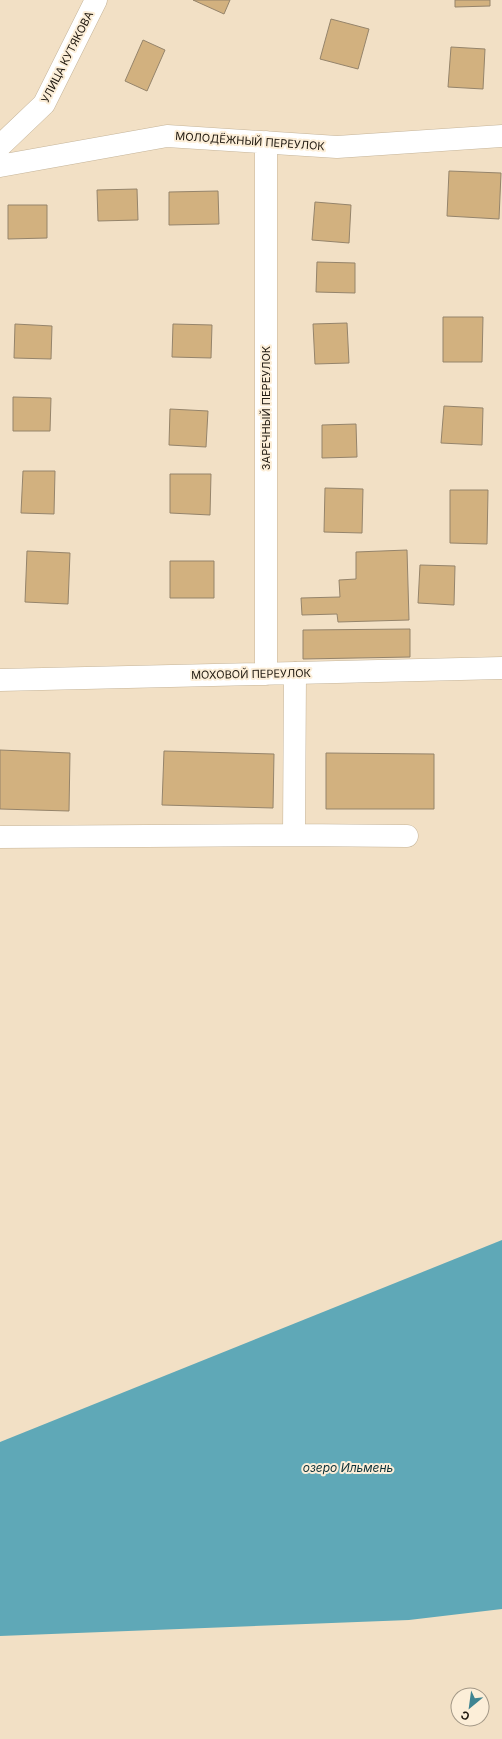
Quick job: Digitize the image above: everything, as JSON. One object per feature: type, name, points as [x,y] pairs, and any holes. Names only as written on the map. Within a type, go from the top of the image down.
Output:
[{"type":"street","name":"УЛИЦА КУТЯКОВА","points":[[0,146],[44,104],[96,0]]},
{"type":"street","name":"МОЛОДЁЖНЫЙ ПЕРЕУЛОК","points":[[0,166],[167,136],[336,146],[502,136]]},
{"type":"street","name":"ЗАРЕЧНЫЙ ПЕРЕУЛОК","points":[[266,142],[266,674]]},
{"type":"street","name":"МОХОВОЙ ПЕРЕУЛОК","points":[[0,680],[502,668]]},
{"type":"street","points":[[294,835],[296,673]]},
{"type":"street","points":[[0,837],[294,835],[408,836]]},
{"type":"water","name":"озеро Ильмень","points":[[502,1240],[502,1609],[409,1620],[0,1636],[0,1442]]},
{"type":"building","points":[[193,0],[230,0],[224,14]]},
{"type":"building","points":[[455,0],[490,0],[490,6],[455,7]]},
{"type":"building","points":[[331,19],[369,29],[358,69],[320,59]]},
{"type":"building","points":[[143,40],[165,50],[147,91],[125,81]]},
{"type":"building","points":[[451,47],[485,49],[483,89],[448,87]]},
{"type":"building","points":[[449,171],[501,173],[499,219],[447,216]]},
{"type":"building","points":[[137,189],[138,220],[98,221],[97,190]]},
{"type":"building","points":[[218,191],[219,224],[169,225],[169,192]]},
{"type":"building","points":[[315,202],[351,205],[349,243],[312,240]]},
{"type":"building","points":[[8,205],[47,205],[47,238],[8,239]]},
{"type":"building","points":[[317,262],[355,263],[355,293],[316,292]]},
{"type":"building","points":[[443,317],[483,317],[482,362],[443,362]]},
{"type":"building","points":[[347,323],[349,363],[315,364],[313,324]]},
{"type":"building","points":[[15,324],[52,326],[51,359],[14,358]]},
{"type":"building","points":[[173,324],[212,325],[211,358],[172,357]]},
{"type":"building","points":[[13,397],[51,398],[50,431],[13,431]]},
{"type":"building","points":[[444,406],[483,408],[482,445],[441,443]]},
{"type":"building","points":[[170,409],[208,411],[206,447],[169,445]]},
{"type":"building","points":[[356,424],[357,457],[322,458],[322,425]]},
{"type":"building","points":[[23,471],[55,471],[54,514],[21,513]]},
{"type":"building","points":[[170,474],[211,474],[210,515],[170,513]]},
{"type":"building","points":[[325,488],[363,489],[362,533],[324,532]]},
{"type":"building","points":[[450,490],[488,490],[487,544],[450,543]]},
{"type":"building","points":[[407,550],[409,620],[338,622],[337,614],[302,615],[301,598],[340,597],[339,580],[356,579],[356,552]]},
{"type":"building","points":[[27,551],[70,553],[68,604],[25,602]]},
{"type":"building","points":[[170,561],[214,561],[214,598],[170,598]]},
{"type":"building","points":[[420,565],[455,566],[454,605],[418,603]]},
{"type":"building","points":[[410,629],[410,657],[303,659],[303,630]]},
{"type":"building","points":[[0,750],[70,753],[69,811],[0,809]]},
{"type":"building","points":[[164,751],[274,754],[273,808],[162,805]]},
{"type":"building","points":[[326,753],[434,754],[434,809],[326,809]]}]
